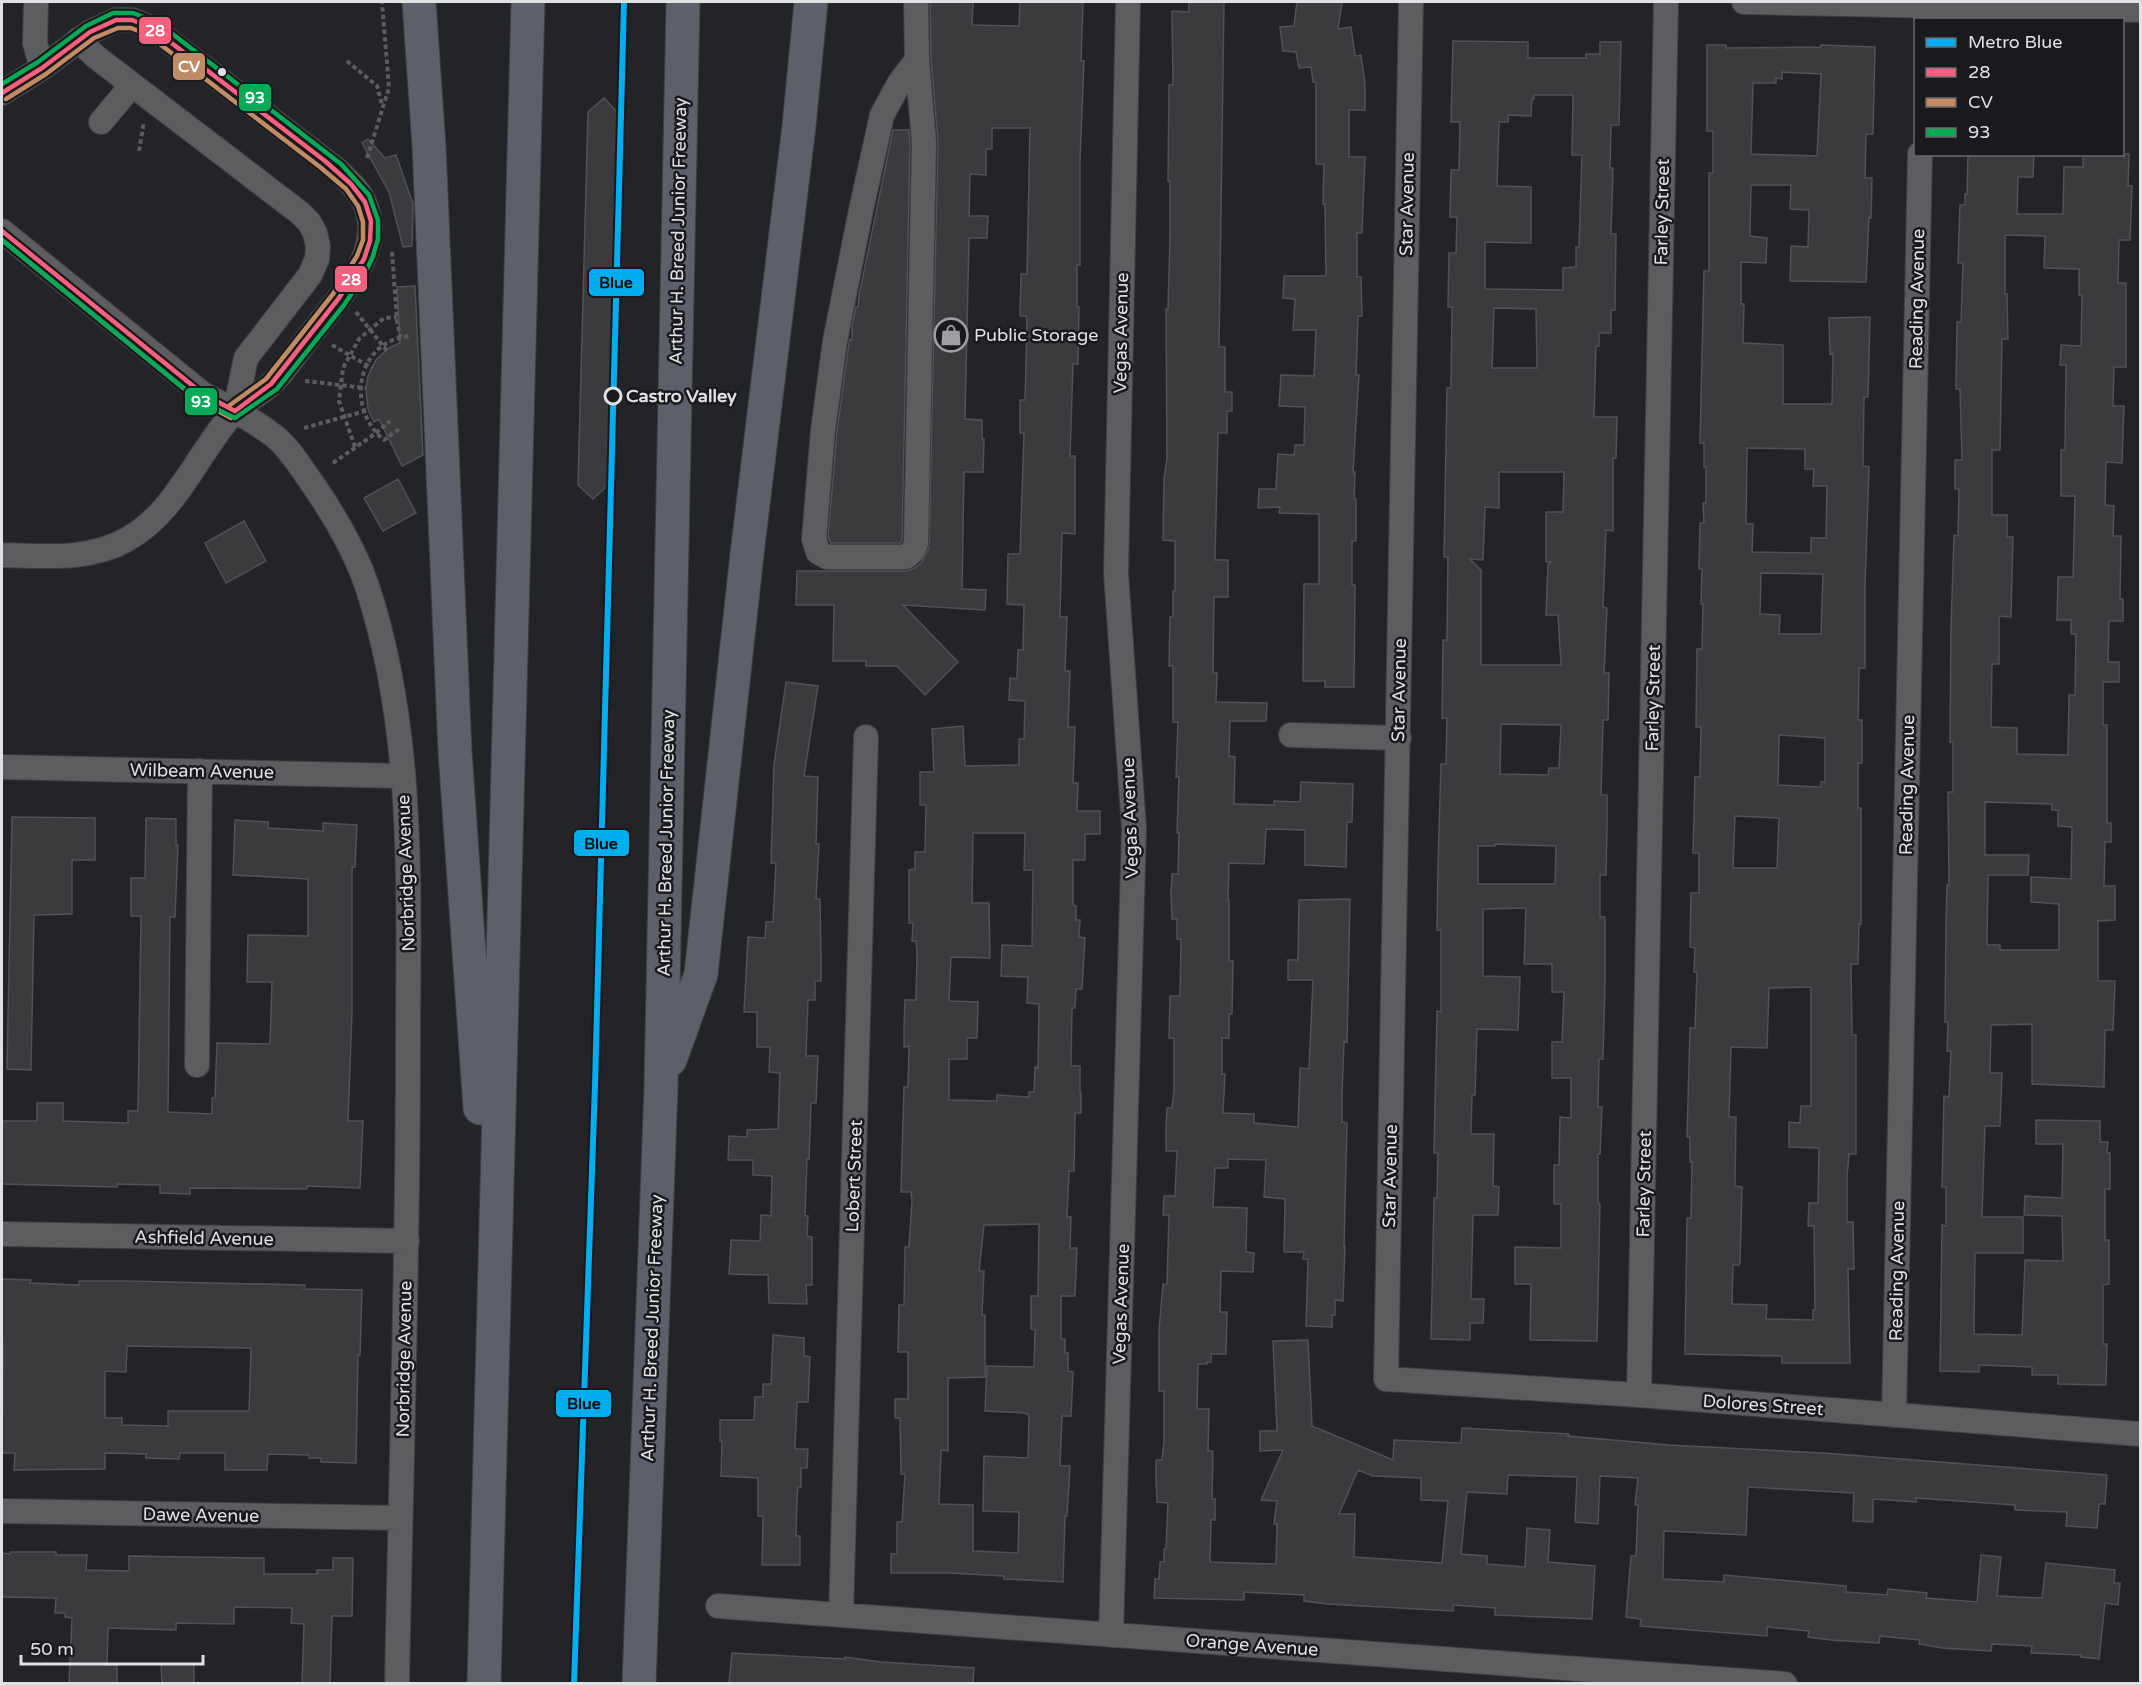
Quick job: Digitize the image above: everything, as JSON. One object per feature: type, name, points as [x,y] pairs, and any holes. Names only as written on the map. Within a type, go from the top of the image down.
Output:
[{"type":"highway","points":[[419,2],[429,158],[455,752],[493,1304]]},
{"type":"highway","points":[[483,1683],[528,2]]},
{"type":"highway","name":"Arthur H. Breed Junior Freeway","points":[[639,1683],[661,1087],[683,2]]},
{"type":"highway","points":[[661,1087],[701,974],[747,554],[812,2]]},
{"type":"street","points":[[36,2],[35,43],[42,68]]},
{"type":"street","points":[[916,2],[917,60],[924,142],[916,543],[913,551],[906,557],[827,557],[818,552],[814,539],[823,430],[835,341],[882,115],[900,82],[917,60]]},
{"type":"street","name":"Vegas Avenue","points":[[1111,1635],[1134,829],[1116,573],[1128,2]]},
{"type":"street","name":"Star Avenue","points":[[1386,1379],[1411,2]]},
{"type":"street","name":"Farley Street","points":[[1639,1395],[1666,2]]},
{"type":"street","points":[[1744,2],[1923,12],[2140,10]]},
{"type":"street","points":[[2,93],[42,68],[90,32],[116,20],[132,20],[152,28],[336,169],[365,202],[371,221],[370,241],[355,276],[272,384],[235,411],[189,477],[140,532],[93,554],[75,556],[2,555]]},
{"type":"street","points":[[78,40],[96,57],[300,213],[315,233],[318,246],[317,259],[310,275],[246,358],[235,411]]},
{"type":"street","points":[[101,122],[132,85]]},
{"type":"street","name":"Reading Avenue","points":[[1894,1415],[1920,156]]},
{"type":"street","name":"Norbridge Avenue","points":[[2,231],[203,394],[276,437],[322,496],[352,549],[366,584],[386,654],[394,695],[402,776],[407,834],[408,886],[407,1241],[397,1683]]},
{"type":"street","points":[[1291,735],[1398,738]]},
{"type":"street","name":"Lobert Street","points":[[841,1615],[866,737]]},
{"type":"street","name":"Wilbeam Avenue","points":[[2,767],[402,776]]},
{"type":"street","points":[[197,1065],[200,771]]},
{"type":"street","name":"Ashfield Avenue","points":[[2,1234],[407,1241]]},
{"type":"street","name":"Dolores Street","points":[[1386,1379],[1639,1395],[2140,1434]]},
{"type":"street","name":"Dawe Avenue","points":[[2,1511],[400,1518]]},
{"type":"street","name":"Orange Avenue","points":[[718,1606],[1727,1681],[1785,1683]]},
{"type":"path","points":[[367,158],[389,88],[381,2]]},
{"type":"path","points":[[347,61],[377,86],[382,106]]},
{"type":"path","points":[[139,151],[146,118]]},
{"type":"path","points":[[392,252],[400,337]]},
{"type":"path","points":[[351,307],[387,351]]},
{"type":"path","points":[[355,447],[339,401],[343,368],[359,339],[384,318],[397,317]]},
{"type":"path","points":[[399,429],[384,440],[376,433],[363,412],[360,387],[366,365],[383,345],[400,337],[411,336]]},
{"type":"path","points":[[324,340],[372,368]]},
{"type":"path","points":[[296,380],[366,388]]},
{"type":"path","points":[[304,428],[369,410]]},
{"type":"path","points":[[333,463],[376,433],[390,420]]},
{"type":"building","points":[[930,2],[973,2],[972,25],[1019,26],[1020,2],[1083,2],[1080,265],[1077,265],[1078,364],[1073,364],[1070,456],[1075,456],[1075,534],[1062,533],[1060,617],[1067,617],[1065,671],[1070,671],[1068,727],[1075,727],[1073,783],[1078,783],[1077,811],[1100,811],[1100,834],[1085,834],[1085,860],[1073,860],[1073,905],[1076,906],[1076,920],[1080,920],[1079,937],[1085,938],[1082,989],[1076,989],[1075,1008],[1072,1008],[1071,1066],[1080,1066],[1081,1093],[1081,1113],[1075,1113],[1074,1171],[1069,1171],[1067,1217],[1071,1217],[1070,1248],[1077,1248],[1075,1296],[1061,1296],[1061,1339],[1065,1339],[1068,1371],[1073,1372],[1071,1416],[1062,1416],[1060,1466],[1070,1466],[1067,1516],[1065,1516],[1063,1582],[949,1573],[891,1573],[891,1554],[897,1554],[897,1522],[902,1522],[905,1474],[901,1474],[900,1418],[895,1418],[895,1399],[908,1399],[908,1352],[898,1352],[899,1305],[904,1305],[905,1247],[909,1247],[912,1201],[911,1192],[901,1192],[904,1087],[908,1087],[909,1046],[904,1047],[904,1026],[905,1000],[916,1000],[917,953],[916,941],[912,941],[913,923],[909,923],[909,870],[915,869],[915,852],[925,852],[926,805],[920,805],[920,772],[934,772],[932,729],[963,726],[965,766],[1019,765],[1019,739],[1024,739],[1025,701],[1009,700],[1010,678],[1017,679],[1018,650],[1023,650],[1024,605],[1007,604],[1008,554],[1020,554],[1024,433],[1020,433],[1020,400],[1025,400],[1027,321],[1026,316],[1020,316],[1021,274],[1027,274],[1030,128],[992,128],[992,149],[986,149],[986,175],[970,174],[969,216],[988,216],[987,238],[969,238],[965,419],[982,420],[982,439],[984,439],[983,472],[964,472],[962,589],[986,590],[985,610],[903,605],[958,662],[925,695],[897,666],[866,666],[866,661],[833,661],[834,605],[796,605],[797,571],[907,571],[922,562],[929,548],[938,142],[931,59]],"holes":[[[973,833],[1025,833],[1024,870],[1033,870],[1032,946],[1002,945],[1001,976],[1028,977],[1027,1003],[1039,1004],[1038,1068],[1035,1067],[1034,1092],[1029,1092],[1029,1097],[997,1095],[997,1101],[949,1100],[949,1059],[967,1059],[967,1038],[977,1038],[978,1002],[949,1001],[951,957],[990,958],[989,903],[972,903]],[[1039,1224],[1038,1296],[1031,1296],[1031,1329],[1035,1330],[1034,1367],[987,1366],[985,1411],[1029,1415],[1028,1458],[984,1456],[983,1511],[1019,1512],[1018,1553],[973,1551],[973,1505],[939,1504],[941,1450],[948,1451],[948,1378],[985,1377],[985,1315],[982,1315],[984,1271],[979,1271],[984,1225]]]},
{"type":"building","points":[[1189,2],[1224,2],[1219,347],[1225,347],[1225,392],[1232,392],[1232,411],[1227,411],[1227,433],[1218,433],[1215,560],[1228,560],[1228,597],[1214,597],[1213,673],[1217,673],[1216,702],[1267,703],[1266,721],[1230,721],[1229,756],[1235,757],[1234,804],[1274,805],[1274,801],[1300,802],[1301,782],[1353,784],[1352,822],[1347,822],[1346,867],[1305,865],[1305,830],[1266,829],[1264,864],[1229,863],[1229,961],[1233,961],[1232,1014],[1229,1014],[1229,1038],[1222,1038],[1222,1074],[1225,1074],[1223,1113],[1254,1114],[1254,1123],[1298,1127],[1300,1068],[1309,1069],[1313,980],[1288,980],[1288,960],[1298,960],[1299,900],[1350,899],[1347,1042],[1344,1041],[1342,1096],[1342,1122],[1347,1123],[1345,1246],[1343,1301],[1335,1300],[1332,1327],[1306,1326],[1308,1259],[1303,1259],[1304,1252],[1284,1252],[1285,1199],[1264,1197],[1266,1160],[1228,1159],[1228,1168],[1215,1168],[1213,1207],[1247,1208],[1246,1252],[1254,1253],[1253,1272],[1221,1271],[1220,1312],[1227,1312],[1226,1354],[1211,1354],[1211,1362],[1198,1364],[1197,1409],[1209,1409],[1208,1451],[1213,1451],[1212,1499],[1215,1499],[1215,1520],[1211,1520],[1210,1562],[1276,1564],[1277,1524],[1274,1524],[1277,1501],[1261,1500],[1283,1450],[1260,1451],[1260,1431],[1277,1431],[1273,1341],[1308,1340],[1312,1426],[1393,1460],[1394,1440],[1461,1443],[1462,1428],[1569,1434],[1568,1436],[1669,1445],[1823,1453],[2107,1475],[2105,1504],[2099,1504],[2097,1528],[2066,1526],[2067,1512],[2015,1510],[2015,1505],[1916,1498],[1916,1502],[1873,1499],[1873,1522],[1853,1521],[1854,1493],[1748,1487],[1746,1535],[1664,1531],[1663,1579],[1724,1582],[1724,1575],[1846,1586],[1846,1592],[1887,1595],[1888,1589],[1927,1593],[1926,1598],[1977,1602],[1981,1555],[2001,1557],[1997,1596],[2042,1598],[2046,1563],[2115,1570],[2114,1583],[2120,1583],[2118,1605],[2105,1603],[2099,1659],[2081,1657],[2081,1655],[2031,1653],[2032,1646],[1992,1644],[1991,1651],[1942,1648],[1919,1644],[1920,1640],[1880,1636],[1879,1643],[1831,1640],[1808,1637],[1809,1631],[1767,1627],[1767,1636],[1640,1626],[1641,1619],[1626,1617],[1631,1556],[1636,1556],[1638,1505],[1635,1505],[1638,1478],[1600,1476],[1598,1524],[1575,1522],[1577,1477],[1508,1475],[1507,1494],[1467,1492],[1461,1554],[1487,1556],[1487,1564],[1525,1567],[1527,1528],[1550,1530],[1548,1562],[1595,1566],[1592,1619],[1495,1615],[1495,1608],[1453,1605],[1453,1611],[1327,1604],[1304,1601],[1304,1595],[1244,1592],[1244,1600],[1154,1598],[1155,1579],[1159,1579],[1160,1562],[1164,1562],[1164,1549],[1166,1549],[1168,1503],[1157,1502],[1156,1460],[1162,1460],[1164,1441],[1164,1391],[1159,1391],[1159,1330],[1163,1284],[1167,1284],[1169,1215],[1163,1215],[1164,1196],[1175,1196],[1177,1151],[1166,1151],[1167,1108],[1172,1108],[1174,1090],[1174,1038],[1169,1038],[1170,996],[1180,996],[1181,939],[1177,939],[1177,919],[1172,919],[1171,893],[1172,874],[1178,874],[1179,833],[1177,833],[1179,777],[1176,777],[1178,722],[1173,722],[1173,666],[1169,666],[1170,617],[1173,617],[1173,591],[1175,591],[1175,541],[1163,540],[1164,478],[1167,459],[1166,309],[1168,309],[1170,236],[1169,85],[1173,85],[1172,11],[1189,12]],"holes":[[[1358,1470],[1373,1476],[1421,1478],[1421,1500],[1448,1501],[1442,1563],[1354,1557],[1355,1514],[1339,1514]]]},
{"type":"building","points":[[1297,2],[1342,2],[1338,29],[1351,27],[1355,56],[1361,55],[1365,84],[1365,110],[1349,110],[1349,157],[1365,157],[1362,233],[1357,233],[1357,277],[1361,277],[1362,316],[1358,316],[1356,375],[1359,375],[1353,472],[1355,472],[1354,499],[1356,499],[1356,541],[1352,541],[1352,585],[1355,585],[1354,687],[1325,687],[1325,681],[1303,681],[1304,584],[1319,584],[1319,514],[1279,513],[1280,507],[1258,508],[1259,489],[1276,489],[1278,454],[1294,455],[1295,445],[1304,445],[1305,407],[1279,406],[1281,375],[1314,376],[1316,330],[1293,330],[1295,299],[1283,298],[1284,276],[1326,276],[1324,164],[1316,164],[1316,82],[1313,82],[1311,67],[1299,68],[1296,52],[1283,51],[1280,27],[1294,26]]},
{"type":"building","points":[[1453,41],[1528,42],[1528,58],[1586,58],[1586,54],[1600,54],[1600,42],[1621,42],[1619,125],[1611,125],[1610,168],[1613,168],[1611,234],[1616,234],[1615,310],[1611,310],[1611,333],[1599,333],[1599,346],[1596,346],[1594,417],[1617,417],[1616,458],[1613,458],[1613,531],[1606,530],[1603,607],[1607,608],[1604,673],[1609,673],[1608,720],[1603,720],[1601,795],[1607,795],[1607,831],[1606,875],[1600,875],[1600,917],[1605,917],[1605,982],[1603,1059],[1599,1059],[1598,1107],[1602,1107],[1600,1154],[1598,1154],[1598,1203],[1600,1204],[1597,1341],[1530,1340],[1531,1284],[1515,1284],[1515,1247],[1561,1248],[1561,1204],[1554,1204],[1554,1165],[1559,1165],[1560,1117],[1571,1118],[1571,1078],[1552,1078],[1552,1042],[1562,1042],[1564,992],[1552,992],[1552,964],[1524,964],[1526,908],[1483,909],[1483,976],[1520,977],[1518,1030],[1477,1029],[1471,1134],[1494,1134],[1493,1186],[1499,1187],[1498,1215],[1473,1215],[1471,1299],[1484,1299],[1483,1323],[1470,1323],[1470,1340],[1431,1339],[1434,1198],[1437,1198],[1438,1153],[1434,1153],[1437,1011],[1441,1012],[1441,930],[1437,930],[1438,866],[1441,764],[1446,764],[1447,718],[1442,718],[1443,640],[1447,640],[1448,557],[1444,557],[1447,388],[1451,388],[1452,307],[1448,307],[1449,253],[1456,253],[1457,217],[1450,217],[1451,170],[1459,170],[1460,122],[1451,122]],"holes":[[[1534,95],[1573,95],[1572,155],[1582,155],[1579,247],[1576,247],[1576,267],[1563,268],[1563,290],[1485,289],[1485,242],[1531,243],[1531,187],[1497,186],[1499,122],[1508,122],[1508,115],[1531,116],[1532,99]],[[1494,308],[1536,309],[1537,368],[1492,368]],[[1499,472],[1564,472],[1563,512],[1546,512],[1546,562],[1551,562],[1548,565],[1546,615],[1558,615],[1561,665],[1481,665],[1481,570],[1470,559],[1483,560],[1485,507],[1499,508]],[[1501,724],[1561,725],[1559,768],[1549,768],[1548,775],[1500,774]],[[1495,844],[1556,846],[1555,884],[1478,884],[1478,846],[1495,846]]]},
{"type":"building","points":[[1707,45],[1726,45],[1726,48],[1821,47],[1821,45],[1875,47],[1873,134],[1866,134],[1865,178],[1872,178],[1866,282],[1790,281],[1791,246],[1808,247],[1809,210],[1790,209],[1791,185],[1751,185],[1750,236],[1767,238],[1766,263],[1741,262],[1741,304],[1744,304],[1743,343],[1783,345],[1783,404],[1832,404],[1833,353],[1830,354],[1829,318],[1870,317],[1868,397],[1864,397],[1863,466],[1869,467],[1865,668],[1859,668],[1858,720],[1862,720],[1862,763],[1858,763],[1858,808],[1861,808],[1861,924],[1859,924],[1858,964],[1851,964],[1852,1035],[1856,1035],[1856,1154],[1849,1154],[1847,1176],[1847,1222],[1853,1222],[1854,1269],[1848,1269],[1850,1363],[1782,1363],[1782,1356],[1685,1354],[1687,1218],[1691,1218],[1692,1162],[1690,1162],[1690,1137],[1687,1137],[1690,1028],[1695,1028],[1697,972],[1694,972],[1695,948],[1690,947],[1691,893],[1699,893],[1699,853],[1693,853],[1695,777],[1700,777],[1701,727],[1696,727],[1697,649],[1702,649],[1703,604],[1701,604],[1702,569],[1699,569],[1700,523],[1704,523],[1703,503],[1706,503],[1704,443],[1700,443],[1704,271],[1709,271],[1709,173],[1713,173],[1713,131],[1707,131]],"holes":[[[1782,72],[1821,74],[1817,156],[1751,154],[1753,83],[1776,83],[1776,78],[1782,79]],[[1747,448],[1805,449],[1805,469],[1814,469],[1813,486],[1827,486],[1826,538],[1811,538],[1811,553],[1752,552],[1753,524],[1746,524]],[[1761,573],[1823,574],[1821,634],[1779,634],[1780,615],[1760,614]],[[1779,735],[1825,738],[1825,782],[1821,782],[1821,787],[1778,785]],[[1735,816],[1779,818],[1777,868],[1733,868]],[[1811,987],[1811,1106],[1801,1106],[1800,1123],[1789,1122],[1789,1147],[1819,1148],[1818,1203],[1809,1203],[1808,1226],[1814,1226],[1815,1310],[1813,1310],[1813,1320],[1766,1319],[1767,1305],[1732,1304],[1733,1265],[1740,1263],[1742,1187],[1735,1186],[1736,1117],[1729,1117],[1731,1047],[1767,1048],[1769,988]]]},
{"type":"building","points":[[604,98],[618,113],[607,486],[593,499],[578,485],[588,112]]},
{"type":"building","points":[[893,130],[909,130],[910,142],[902,540],[901,543],[831,543],[828,537],[837,432],[849,343],[850,339],[852,340],[852,327]]},
{"type":"building","points":[[368,139],[385,158],[396,155],[413,204],[412,246],[403,247],[389,192],[362,143]]},
{"type":"building","points":[[2129,154],[2128,186],[2132,186],[2130,240],[2119,240],[2118,283],[2126,283],[2126,367],[2114,367],[2113,406],[2124,406],[2122,463],[2106,462],[2105,505],[2114,506],[2113,536],[2121,536],[2120,599],[2123,599],[2123,621],[2109,621],[2108,662],[2119,662],[2119,682],[2103,682],[2103,725],[2107,725],[2107,823],[2111,823],[2111,842],[2105,842],[2104,886],[2115,886],[2115,920],[2098,921],[2098,981],[2115,981],[2113,1030],[2105,1030],[2104,1087],[2032,1084],[2032,1024],[1991,1025],[1990,1073],[2002,1073],[2000,1126],[1985,1126],[1982,1217],[2023,1217],[2023,1253],[1975,1253],[1974,1334],[2022,1335],[2025,1260],[2063,1261],[2062,1216],[2024,1215],[2025,1196],[2062,1198],[2063,1144],[2036,1144],[2036,1120],[2100,1121],[2100,1142],[2108,1142],[2107,1153],[2110,1153],[2110,1189],[2105,1189],[2105,1240],[2109,1240],[2109,1284],[2103,1285],[2103,1344],[2107,1344],[2106,1385],[2058,1384],[2058,1375],[2032,1375],[2032,1367],[1979,1365],[1979,1372],[1940,1371],[1942,1225],[1946,1226],[1946,1187],[1942,1187],[1944,1096],[1949,1097],[1951,1051],[1947,1051],[1948,1022],[1945,1022],[1947,885],[1949,885],[1948,792],[1953,792],[1953,742],[1950,742],[1951,628],[1954,535],[1958,536],[1959,489],[1955,489],[1955,460],[1962,460],[1960,389],[1956,389],[1957,322],[1961,322],[1963,263],[1958,263],[1960,205],[1965,205],[1965,194],[1967,194],[1968,156],[2034,156],[2033,177],[2018,177],[2017,214],[2063,214],[2064,167],[2083,167],[2083,156]],"holes":[[[2005,235],[2045,236],[2044,268],[2079,269],[2079,295],[2082,295],[2081,346],[2061,345],[2060,365],[2066,365],[2065,450],[2061,450],[2061,496],[2075,496],[2073,577],[2058,577],[2057,620],[2071,620],[2071,634],[2076,634],[2075,695],[2069,695],[2068,755],[2017,754],[2017,728],[1991,727],[1992,664],[1999,664],[1999,616],[2011,617],[2013,537],[2007,537],[2007,515],[1992,515],[1992,450],[2000,450],[2002,339],[2008,339]],[[1985,802],[2052,804],[2052,810],[2058,810],[2058,826],[2072,827],[2071,879],[2031,877],[2031,902],[2059,904],[2059,950],[2000,950],[2000,945],[1987,945],[1988,875],[2028,875],[2029,855],[1985,855]]]},
{"type":"building","points":[[415,286],[423,455],[402,466],[379,419],[374,422],[368,409],[366,388],[368,376],[376,360],[389,348],[400,343],[397,287]]},
{"type":"building","points":[[398,479],[416,513],[383,531],[364,498]]},
{"type":"building","points":[[244,521],[266,561],[226,583],[205,543]]},
{"type":"building","points":[[786,682],[818,686],[804,776],[818,777],[816,844],[819,844],[816,899],[820,899],[821,960],[821,981],[815,981],[815,1000],[808,1000],[806,1056],[818,1056],[816,1103],[811,1103],[809,1159],[807,1159],[805,1216],[808,1216],[807,1236],[812,1237],[812,1285],[806,1285],[807,1304],[769,1303],[768,1275],[729,1274],[731,1240],[760,1241],[761,1215],[771,1216],[772,1176],[753,1175],[753,1160],[728,1160],[729,1136],[747,1137],[747,1130],[778,1129],[780,1073],[769,1072],[770,1047],[757,1047],[757,1012],[744,1012],[748,937],[765,938],[766,922],[773,922],[776,863],[771,863],[774,765]]},
{"type":"building","points":[[12,817],[95,818],[95,860],[72,860],[72,914],[34,915],[31,1070],[7,1069]]},
{"type":"building","points":[[146,818],[176,819],[176,845],[178,845],[175,917],[170,917],[168,1112],[212,1114],[212,1098],[215,1098],[217,1043],[270,1044],[272,982],[247,982],[248,935],[308,936],[308,879],[233,875],[235,820],[268,822],[268,828],[323,831],[323,823],[357,825],[355,867],[352,867],[352,1012],[348,1121],[363,1121],[360,1188],[307,1186],[307,1189],[190,1188],[190,1194],[160,1193],[160,1185],[117,1184],[117,1187],[2,1184],[2,1121],[37,1121],[37,1103],[63,1103],[63,1121],[128,1123],[128,1111],[138,1111],[141,916],[131,916],[131,878],[145,878]]},
{"type":"building","points":[[2,1279],[31,1280],[30,1283],[79,1285],[79,1281],[126,1281],[305,1285],[304,1289],[362,1290],[356,1463],[321,1462],[321,1458],[309,1458],[309,1455],[268,1454],[267,1470],[225,1470],[225,1453],[180,1453],[179,1459],[146,1458],[146,1454],[105,1453],[105,1469],[14,1470],[15,1453],[2,1453]],"holes":[[[127,1346],[251,1348],[249,1411],[168,1411],[168,1426],[122,1425],[122,1418],[105,1418],[105,1371],[126,1372]]]},
{"type":"building","points":[[773,1335],[804,1338],[804,1356],[810,1357],[808,1402],[797,1402],[795,1449],[808,1449],[807,1468],[801,1468],[801,1487],[798,1487],[797,1498],[796,1536],[800,1536],[800,1565],[762,1565],[763,1516],[758,1516],[758,1478],[721,1476],[720,1420],[754,1420],[755,1397],[763,1397],[763,1384],[771,1384]]},
{"type":"building","points":[[10,1552],[87,1555],[86,1570],[129,1571],[129,1556],[264,1558],[264,1574],[317,1574],[317,1570],[333,1570],[333,1558],[353,1558],[352,1616],[332,1616],[330,1683],[302,1683],[304,1624],[291,1623],[292,1608],[234,1607],[234,1624],[176,1623],[176,1630],[108,1628],[107,1665],[117,1665],[117,1683],[69,1683],[72,1618],[65,1617],[65,1613],[55,1613],[56,1598],[2,1597],[2,1553],[10,1554]]},
{"type":"building","points":[[732,1653],[845,1659],[845,1657],[881,1662],[974,1668],[973,1683],[729,1683]]},
{"type":"building","points":[[161,1664],[194,1664],[194,1683],[162,1683]]},
{"type":"metro line","name":"Blue","points":[[574,1684],[595,1085],[624,2]]},
{"type":"transit line","name":"93","points":[[2,84],[38,62],[86,26],[113,13],[133,13],[157,22],[341,164],[369,195],[378,220],[378,239],[373,256],[365,274],[344,305],[277,389],[235,418],[198,400],[2,240]]},
{"type":"transit line","name":"28","points":[[2,93],[42,68],[90,32],[116,20],[132,20],[152,28],[325,161],[351,184],[365,202],[371,221],[370,241],[364,259],[339,298],[271,384],[235,411]]},
{"type":"transit line","name":"CV","points":[[6,99],[46,74],[94,38],[118,28],[131,28],[148,35],[346,189],[358,206],[363,222],[363,240],[357,256],[333,294],[266,379],[230,405]]},
{"type":"transit line","name":"28","points":[[2,231],[203,394],[235,411]]},
{"type":"transit line","name":"CV","points":[[2,240],[198,400],[231,418]]},
{"type":"place","name":"Public Storage","points":[[951,335]]},
{"type":"place","name":"Castro Valley","points":[[613,396]]}]
